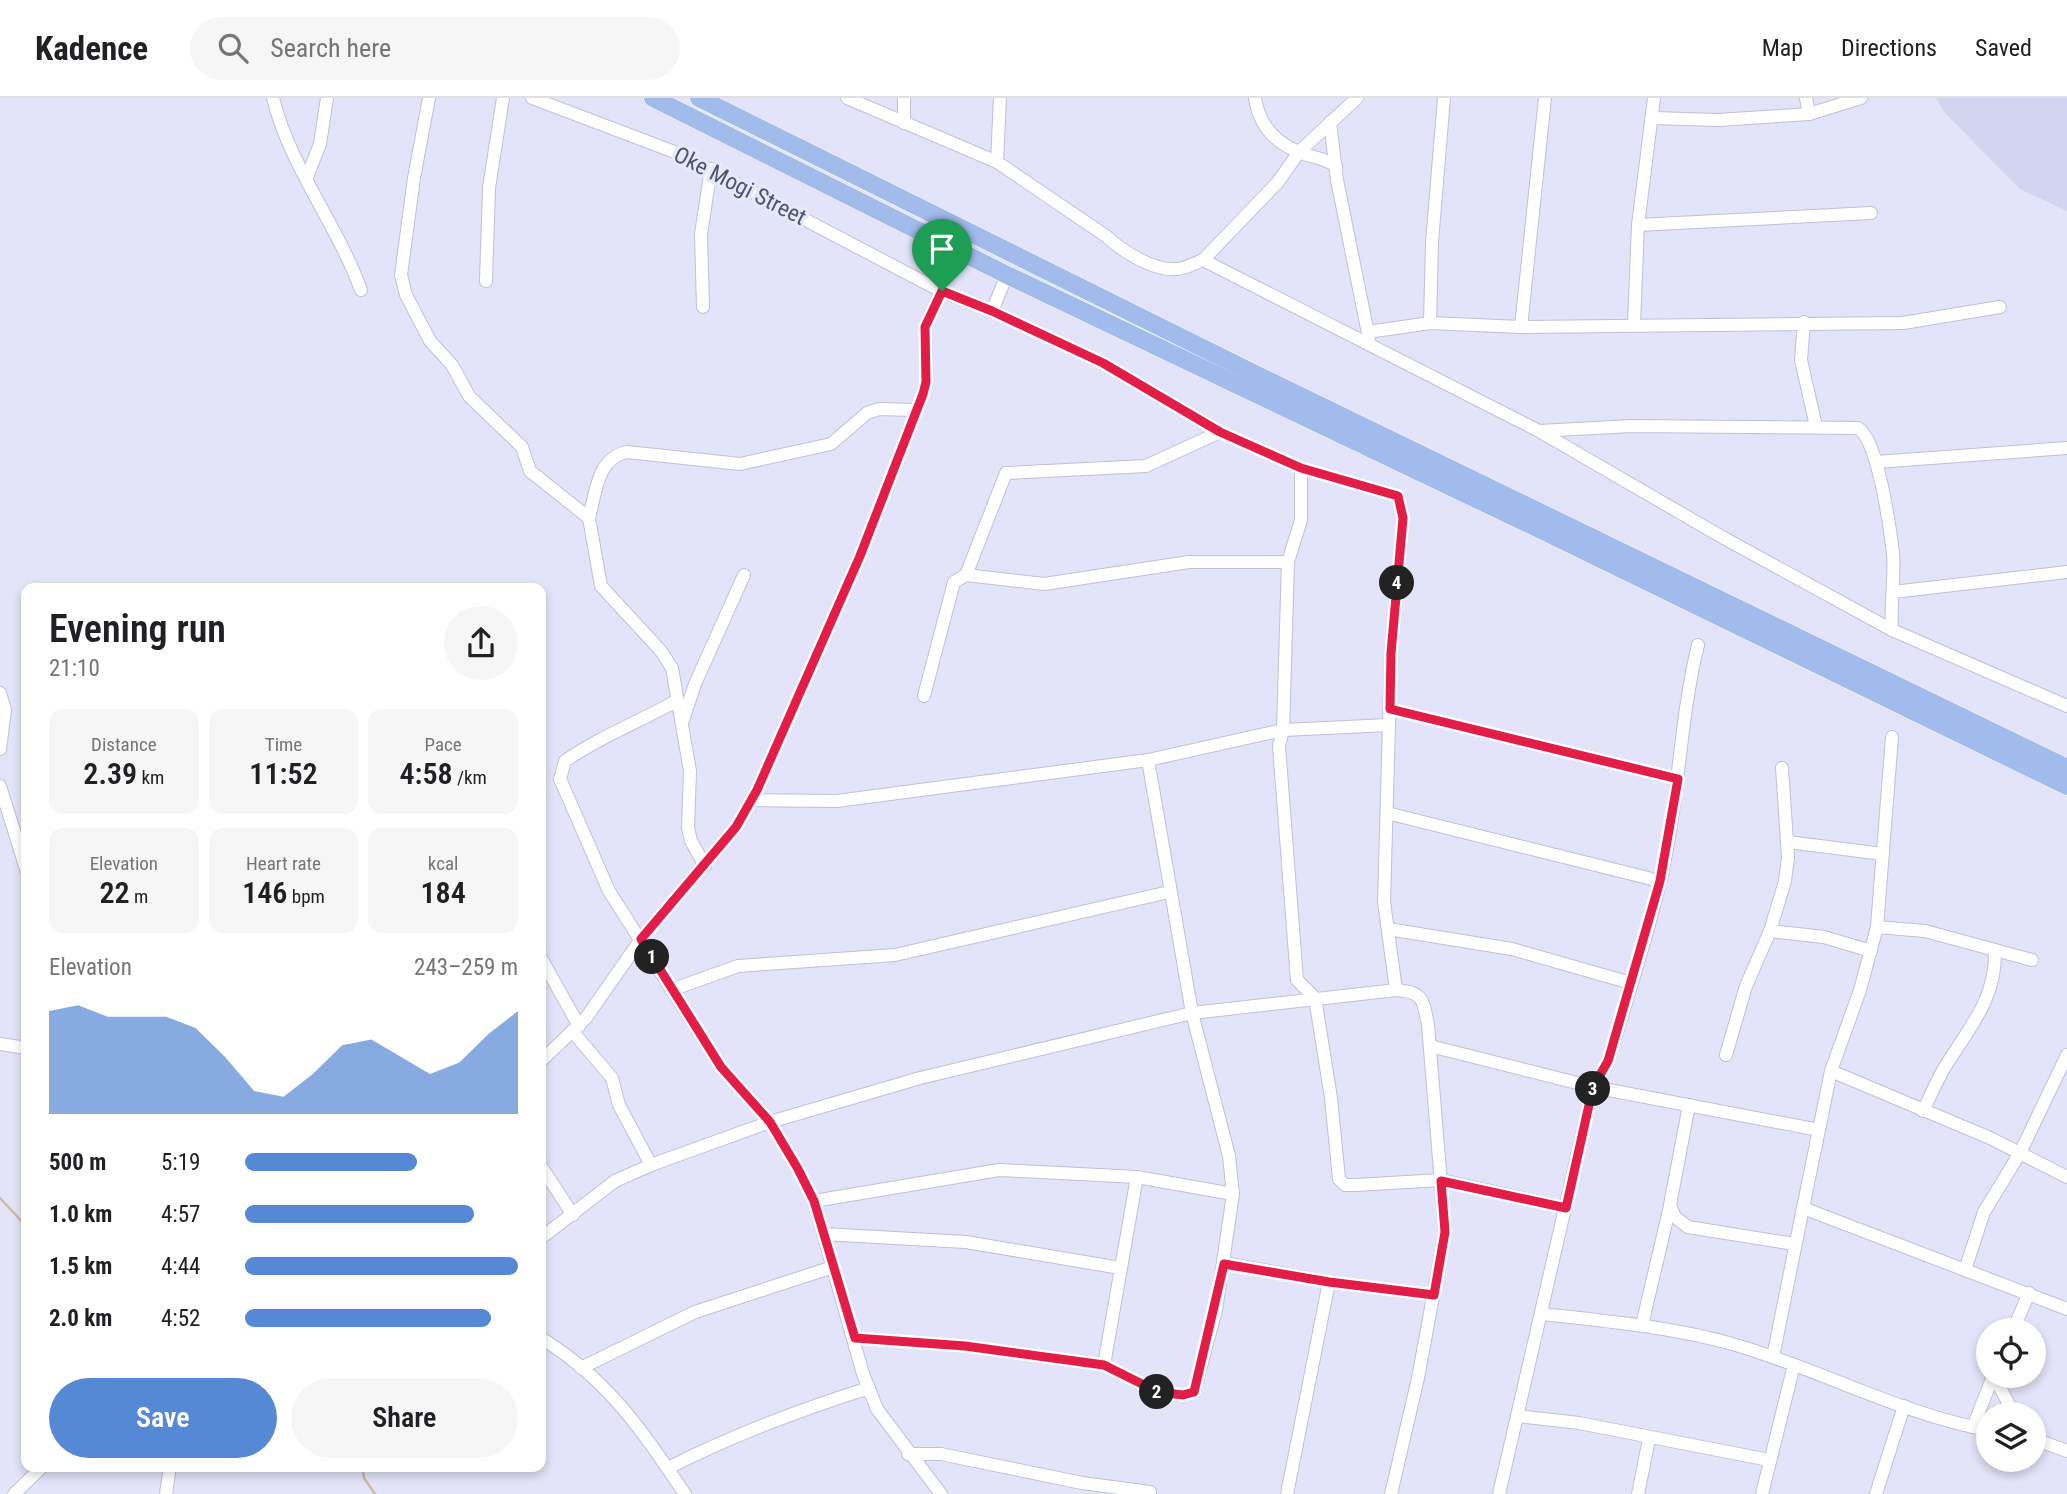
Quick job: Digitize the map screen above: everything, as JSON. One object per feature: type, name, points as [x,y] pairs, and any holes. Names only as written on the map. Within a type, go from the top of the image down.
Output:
[{"type":"highway","points":[[653,98],[1007,275],[1539,528],[2067,786]]},
{"type":"highway","points":[[699,98],[1251,372],[2067,768]]},
{"type":"street","points":[[273,98],[292,153],[307,177],[361,290]]},
{"type":"street","points":[[307,177],[320,144],[327,98]]},
{"type":"street","points":[[429,98],[401,275],[406,295],[430,341],[452,365],[468,396],[522,447],[530,471],[589,519]]},
{"type":"street","points":[[486,281],[489,188],[503,98]]},
{"type":"street","name":"Oke Mogi Street","points":[[532,98],[680,154],[711,169],[942,291],[992,311],[1103,363],[1220,432],[1301,468],[1398,496],[1403,518],[1391,653],[1390,709]]},
{"type":"street","points":[[847,98],[997,162],[1106,236],[1121,250],[1162,267],[1177,269],[1203,260],[1278,183],[1298,152],[1357,98]]},
{"type":"street","points":[[904,98],[904,123]]},
{"type":"street","points":[[997,162],[1000,98]]},
{"type":"street","points":[[1255,98],[1262,125],[1298,152],[1326,159],[1335,166]]},
{"type":"street","points":[[1430,323],[1432,242],[1444,98]]},
{"type":"street","points":[[1521,327],[1545,98]]},
{"type":"street","points":[[1634,324],[1638,225],[1654,98]]},
{"type":"street","points":[[1807,98],[1809,114]]},
{"type":"street","points":[[1653,118],[1718,120],[1809,114],[1861,98]]},
{"type":"street","points":[[1330,122],[1335,166],[1368,337]]},
{"type":"street","points":[[703,307],[701,234],[711,169]]},
{"type":"street","points":[[1638,225],[1871,213]]},
{"type":"street","points":[[1203,260],[1368,337],[1892,630],[2067,705]]},
{"type":"street","points":[[992,311],[1007,275]]},
{"type":"street","points":[[546,1056],[576,1029],[641,939],[736,827],[751,800],[860,556],[926,382],[925,327],[942,291]]},
{"type":"street","points":[[1368,337],[1430,323],[1521,327],[1903,323],[2000,307]]},
{"type":"street","points":[[1804,322],[1801,360],[1816,426]]},
{"type":"street","points":[[705,866],[691,841],[688,828],[691,781],[669,660],[601,586],[589,519],[603,466],[613,454],[627,452],[740,464],[757,463],[831,444],[867,413],[880,408],[915,410]]},
{"type":"street","points":[[1539,431],[1631,426],[1857,428],[1865,435],[1876,462],[1893,554],[1892,630]]},
{"type":"street","points":[[966,575],[1006,473],[1146,466],[1220,432]]},
{"type":"street","points":[[1876,462],[2067,448]]},
{"type":"street","points":[[1301,468],[1301,520],[1288,562],[1283,730],[1279,746],[1297,980],[1315,998],[1331,1098],[1339,1179],[1345,1185],[1441,1181],[1566,1208]]},
{"type":"street","points":[[925,695],[954,582],[966,575],[1044,584],[1189,562],[1288,562]]},
{"type":"street","points":[[1893,592],[2067,572]]},
{"type":"street","points":[[682,723],[695,684],[744,575]]},
{"type":"street","points":[[1499,1494],[1593,1087],[1608,1061],[1660,881],[1678,779],[1689,684],[1699,645]]},
{"type":"street","points":[[0,693],[5,710],[0,749]]},
{"type":"street","points":[[676,701],[631,726],[591,743],[561,766],[560,779],[604,883],[731,1082],[770,1122],[814,1201],[877,1409],[908,1454],[941,1494]]},
{"type":"street","points":[[1396,990],[1384,901],[1390,709],[1678,779]]},
{"type":"street","points":[[751,800],[837,801],[1148,760],[1283,730],[1389,725]]},
{"type":"street","points":[[1773,1357],[1831,1071],[1877,927],[1892,737]]},
{"type":"street","points":[[855,1338],[965,1346],[1104,1365],[1158,1392],[1183,1395],[1194,1392],[1224,1264],[1233,1194],[1228,1156],[1192,1013],[1148,760]]},
{"type":"street","points":[[1726,1055],[1746,986],[1770,931],[1785,881],[1788,842],[1782,768]]},
{"type":"street","points":[[0,786],[21,853]]},
{"type":"street","points":[[1387,813],[1660,881]]},
{"type":"street","points":[[1788,842],[1884,854]]},
{"type":"street","points":[[671,990],[738,965],[895,955],[1169,892]]},
{"type":"street","points":[[1877,927],[1926,931],[2032,960]]},
{"type":"street","points":[[1388,929],[1512,948],[1631,982]]},
{"type":"street","points":[[1770,931],[1824,937],[1871,951]]},
{"type":"street","points":[[1923,1111],[1948,1062],[1975,1026],[1995,974],[1995,950]]},
{"type":"street","points":[[546,976],[576,1029],[612,1078],[619,1105],[651,1165]]},
{"type":"street","points":[[546,1234],[615,1181],[651,1165],[770,1122],[920,1078],[1192,1013],[1315,998],[1396,990],[1413,991],[1423,1000],[1430,1046],[1445,1232],[1391,1494]]},
{"type":"street","points":[[0,1044],[21,1047]]},
{"type":"street","points":[[1430,1046],[1593,1087],[1819,1130]]},
{"type":"street","points":[[1965,1270],[1984,1212],[2020,1153],[2067,1055]]},
{"type":"street","points":[[1831,1071],[2020,1153],[2067,1177]]},
{"type":"street","points":[[1642,1325],[1670,1205],[1689,1105]]},
{"type":"street","points":[[814,1201],[999,1170],[1137,1177],[1233,1194]]},
{"type":"street","points":[[546,1174],[573,1215]]},
{"type":"street","points":[[1104,1365],[1137,1177]]},
{"type":"street","points":[[1670,1205],[1675,1217],[1688,1227],[1794,1244]]},
{"type":"street","points":[[1802,1208],[2067,1309]]},
{"type":"street","points":[[823,1234],[966,1241],[1120,1268]]},
{"type":"street","points":[[1224,1264],[1329,1282],[1434,1295]]},
{"type":"street","points":[[581,1368],[695,1312],[833,1267]]},
{"type":"street","points":[[1287,1494],[1329,1282]]},
{"type":"street","points":[[2018,1318],[2029,1293]]},
{"type":"street","points":[[1542,1314],[1642,1325],[1734,1344],[1904,1406],[1976,1428]]},
{"type":"street","points":[[546,1342],[581,1368],[634,1418],[685,1494]]},
{"type":"street","points":[[1762,1494],[1794,1365]]},
{"type":"street","points":[[668,1468],[722,1441],[809,1406],[869,1388]]},
{"type":"street","points":[[1973,1427],[1988,1388]]},
{"type":"street","points":[[1876,1494],[1904,1406]]},
{"type":"street","points":[[1517,1416],[1579,1423],[1649,1439],[1769,1460]]},
{"type":"street","points":[[1638,1494],[1649,1439]]},
{"type":"street","points":[[2046,1443],[2067,1451]]},
{"type":"street","points":[[908,1454],[941,1454],[1082,1483],[1150,1492]]},
{"type":"street","points":[[14,1494],[37,1472]]},
{"type":"street","points":[[166,1494],[169,1472]]},
{"type":"shaded area","points":[[1936,98],[2067,98],[2067,211],[2020,189],[1945,113]]},
{"type":"waterway","points":[[0,1198],[21,1221]]},
{"type":"waterway","points":[[363,1472],[375,1494]]},
{"type":"route","points":[[942,291],[992,311],[1103,363],[1220,432],[1301,468],[1398,496],[1403,518],[1391,653],[1390,709],[1678,779],[1660,881],[1608,1061],[1593,1087],[1566,1208],[1441,1181],[1445,1232],[1434,1295],[1329,1282],[1224,1264],[1216,1310],[1194,1392],[1183,1395],[1158,1392],[1104,1365],[965,1346],[855,1338],[814,1201],[798,1169],[770,1122],[731,1082],[641,939],[736,827],[772,759],[860,556],[876,509],[923,394],[926,382],[925,327],[942,291]]}]
